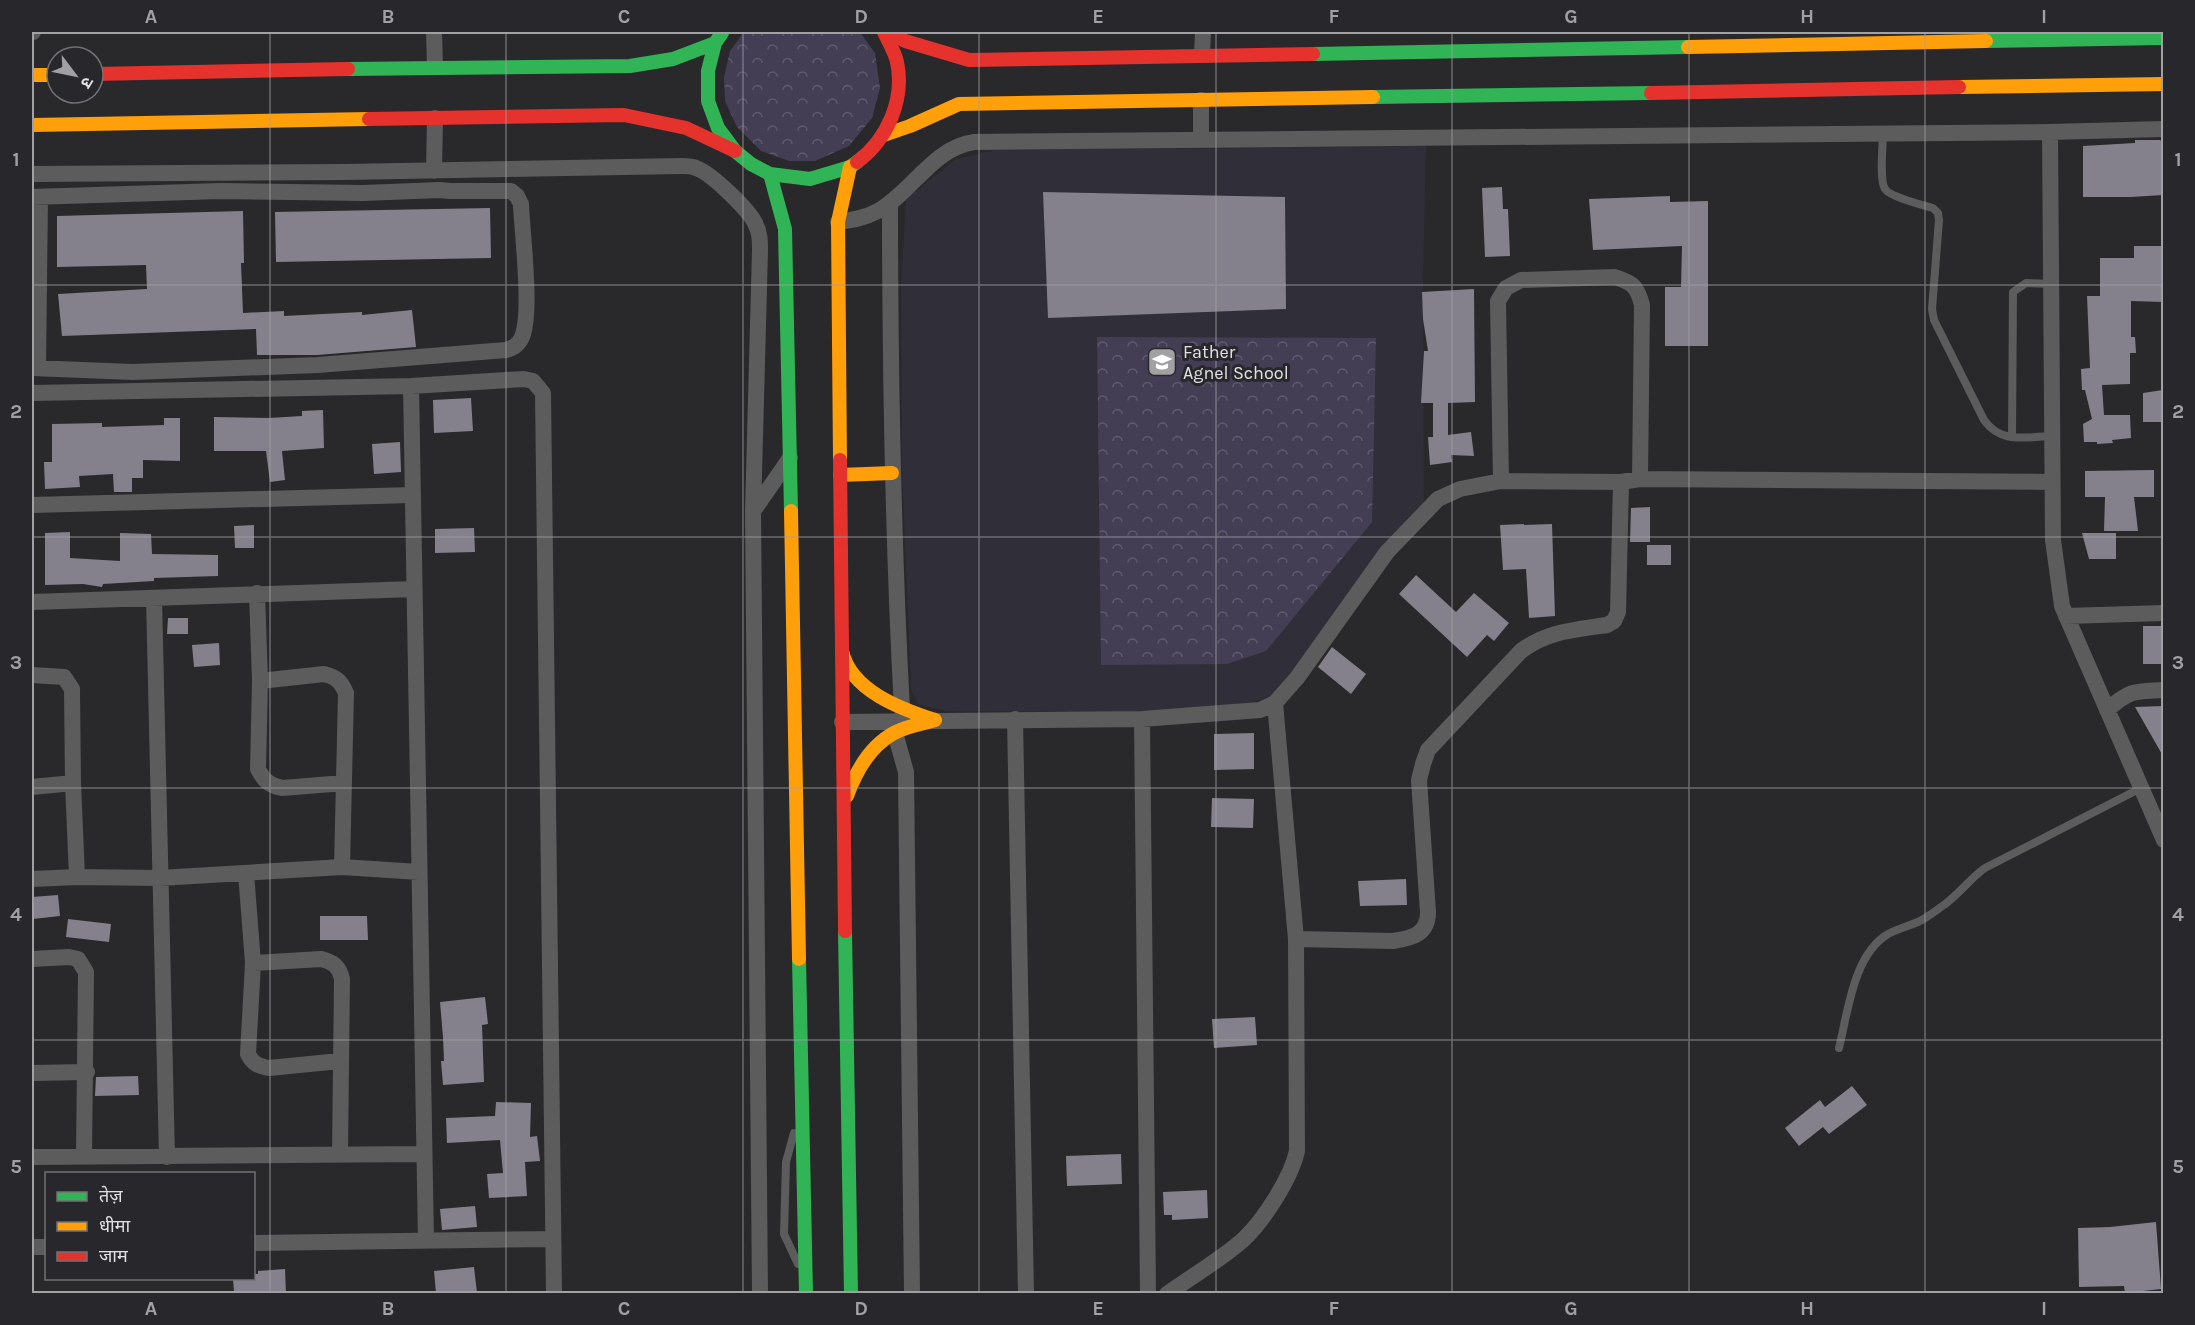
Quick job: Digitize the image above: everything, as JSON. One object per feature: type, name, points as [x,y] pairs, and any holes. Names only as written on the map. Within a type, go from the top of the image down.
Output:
[{"type":"street","points":[[434,32],[435,67]]},
{"type":"street","points":[[32,125],[624,115],[686,128],[735,152],[770,174],[810,179],[850,167],[869,153],[884,135],[898,99],[897,62],[884,32]]},
{"type":"street","points":[[889,32],[905,41],[969,60],[2163,38]]},
{"type":"street","points":[[1202,55],[1203,32]]},
{"type":"street","points":[[105,74],[435,67],[630,66],[673,59],[719,37]]},
{"type":"street","points":[[719,37],[708,71],[708,100],[718,128],[735,152]]},
{"type":"street","points":[[884,135],[959,104],[2163,84]]},
{"type":"street","points":[[1201,100],[1201,140]]},
{"type":"street","points":[[434,171],[435,118]]},
{"type":"street","points":[[838,222],[858,219],[877,212],[946,152],[960,144],[974,142],[2163,129]]},
{"type":"street","points":[[2050,132],[2052,540],[2062,606],[2163,840]]},
{"type":"street","points":[[32,174],[434,171],[693,166],[712,178],[747,210],[756,223],[760,237],[753,511],[760,1293]]},
{"type":"street","points":[[850,167],[838,222],[843,809],[851,1293]]},
{"type":"street","points":[[257,172],[259,192]]},
{"type":"street","points":[[297,172],[298,192]]},
{"type":"street","points":[[770,174],[785,229],[806,1288]]},
{"type":"street","points":[[511,191],[521,204],[527,304],[521,339],[514,348],[506,350],[318,365],[132,372],[35,368],[36,197],[298,192],[511,191]]},
{"type":"street","points":[[890,203],[890,396],[902,710]]},
{"type":"street","points":[[1501,481],[1498,301],[1506,288],[1521,280],[1615,277],[1629,282],[1638,291],[1642,304],[1640,479]]},
{"type":"street","points":[[32,393],[411,386],[524,379],[533,381],[543,393],[554,1293]]},
{"type":"street","points":[[411,386],[426,1241]]},
{"type":"street","points":[[753,511],[790,458]]},
{"type":"street","points":[[840,475],[892,473]]},
{"type":"street","points":[[842,722],[1142,719],[1260,710],[1275,703],[1297,678],[1387,552],[1438,499],[1460,489],[1501,481],[1622,482],[1640,479],[2052,482]]},
{"type":"street","points":[[1296,939],[1394,941],[1408,939],[1422,931],[1428,922],[1428,912],[1419,780],[1428,750],[1521,651],[1535,641],[1549,634],[1607,626],[1614,621],[1618,612],[1622,482]]},
{"type":"street","points":[[32,505],[412,495]]},
{"type":"street","points":[[32,602],[256,593],[414,590]]},
{"type":"street","points":[[256,593],[260,681],[258,769],[264,780],[273,786],[282,788],[344,783]]},
{"type":"street","points":[[154,598],[167,1157]]},
{"type":"street","points":[[2066,616],[2163,612]]},
{"type":"street","points":[[841,637],[843,659],[860,682],[881,699],[902,710],[935,720]]},
{"type":"street","points":[[260,681],[324,674],[334,676],[346,693],[342,867]]},
{"type":"street","points":[[32,675],[64,677],[72,689],[77,877]]},
{"type":"street","points":[[2107,710],[2123,696],[2136,691],[2163,690]]},
{"type":"street","points":[[1167,1293],[1244,1239],[1258,1223],[1295,1163],[1298,1138],[1296,939],[1275,703]]},
{"type":"street","points":[[1015,719],[1026,1293]]},
{"type":"street","points":[[1142,719],[1148,1293]]},
{"type":"street","points":[[843,809],[852,780],[876,746],[895,733],[935,720]]},
{"type":"street","points":[[895,733],[906,772],[912,1293]]},
{"type":"street","points":[[32,787],[73,783]]},
{"type":"street","points":[[32,879],[160,878],[342,867],[419,872]]},
{"type":"street","points":[[246,873],[253,963],[248,1054],[251,1061],[269,1068],[340,1061]]},
{"type":"street","points":[[32,959],[69,957],[78,959],[87,972],[84,1155]]},
{"type":"street","points":[[253,963],[321,959],[330,961],[339,968],[342,979],[340,1153]]},
{"type":"street","points":[[32,1073],[87,1072]]},
{"type":"street","points":[[32,1156],[424,1154]]},
{"type":"street","points":[[255,1243],[553,1239]]},
{"type":"lane","points":[[1883,132],[1885,189],[1891,194],[1933,208],[1938,213],[1932,309],[1937,328],[1984,420],[2001,436],[2052,436]]},
{"type":"lane","points":[[2012,437],[2013,292],[2026,283],[2051,284]]},
{"type":"lane","points":[[1839,1048],[1860,969],[1872,948],[1887,935],[1920,921],[1944,905],[1957,895],[1974,875],[1985,868],[2141,788]]},
{"type":"lane","points":[[802,1101],[786,1162],[784,1234],[806,1288]]},
{"type":"shaded area","name":"Father Agnel School","points":[[1426,146],[1423,279],[1424,507],[1273,696],[1249,703],[1183,710],[946,711],[918,704],[911,689],[902,473],[901,284],[906,199],[956,159],[999,149]]},
{"type":"green space","points":[[744,32],[860,32],[875,53],[880,88],[872,118],[849,146],[815,161],[789,161],[761,151],[737,127],[725,101],[724,77],[730,51]]},
{"type":"green space","points":[[1097,337],[1376,338],[1372,522],[1266,651],[1227,664],[1101,665]]},
{"type":"building","points":[[2135,140],[2163,142],[2163,195],[2083,197],[2083,146],[2135,143]]},
{"type":"building","points":[[1502,187],[1503,209],[1508,209],[1510,256],[1485,257],[1482,188]]},
{"type":"building","points":[[1043,192],[1285,197],[1286,309],[1048,318]]},
{"type":"building","points":[[1670,196],[1670,202],[1708,201],[1708,346],[1665,346],[1665,287],[1681,287],[1682,246],[1593,250],[1589,199]]},
{"type":"building","points":[[490,208],[491,258],[276,262],[275,212]]},
{"type":"building","points":[[243,211],[244,263],[241,263],[243,313],[284,311],[284,316],[362,312],[362,315],[412,310],[416,347],[317,355],[257,355],[256,329],[62,336],[58,294],[147,289],[146,265],[57,267],[57,216]]},
{"type":"building","points":[[2134,246],[2163,246],[2163,302],[2131,301],[2131,337],[2135,337],[2136,353],[2130,353],[2130,384],[2102,385],[2104,415],[2130,415],[2131,438],[2112,440],[2113,443],[2084,442],[2083,424],[2092,419],[2085,390],[2082,390],[2081,369],[2090,368],[2087,296],[2100,296],[2100,258],[2134,258]]},
{"type":"building","points":[[1474,289],[1475,402],[1448,403],[1448,435],[1471,432],[1474,456],[1451,455],[1452,462],[1430,465],[1428,437],[1433,437],[1433,403],[1421,403],[1424,351],[1428,351],[1422,292]]},
{"type":"building","points":[[2163,390],[2163,422],[2143,422],[2143,393]]},
{"type":"building","points":[[471,398],[473,431],[434,433],[433,400]]},
{"type":"building","points":[[323,410],[324,448],[282,451],[285,480],[270,482],[266,451],[214,451],[214,417],[302,416],[302,411]]},
{"type":"building","points":[[164,418],[180,418],[180,461],[143,460],[143,478],[132,478],[132,492],[114,492],[113,474],[79,476],[80,487],[45,489],[44,462],[52,462],[52,424],[102,423],[102,427],[164,425]]},
{"type":"building","points":[[400,442],[401,472],[374,474],[372,444]]},
{"type":"building","points":[[2154,470],[2154,497],[2134,497],[2138,531],[2104,531],[2105,497],[2085,497],[2085,471]]},
{"type":"building","points":[[1650,507],[1650,542],[1630,542],[1631,508]]},
{"type":"building","points":[[1552,524],[1555,616],[1529,618],[1526,569],[1503,570],[1500,525]]},
{"type":"building","points":[[254,525],[254,548],[235,548],[234,526]]},
{"type":"building","points":[[474,528],[475,552],[435,553],[435,529]]},
{"type":"building","points":[[70,532],[70,558],[120,561],[120,533],[151,534],[152,554],[218,555],[218,576],[154,578],[154,581],[103,584],[102,587],[83,584],[45,585],[45,533]]},
{"type":"building","points":[[2082,533],[2116,533],[2116,559],[2089,559]]},
{"type":"building","points":[[1647,545],[1671,545],[1671,565],[1647,565]]},
{"type":"building","points":[[1416,575],[1456,612],[1474,593],[1509,623],[1494,641],[1487,635],[1467,657],[1399,594]]},
{"type":"building","points":[[168,618],[188,618],[188,634],[167,634]]},
{"type":"building","points":[[2143,626],[2163,626],[2163,664],[2143,664]]},
{"type":"building","points":[[219,643],[220,665],[194,667],[192,645]]},
{"type":"building","points":[[1332,647],[1366,674],[1351,694],[1318,667]]},
{"type":"building","points":[[2163,706],[2163,756],[2135,707]]},
{"type":"building","points":[[1254,733],[1254,769],[1214,770],[1214,734]]},
{"type":"building","points":[[1212,798],[1254,799],[1253,828],[1211,827]]},
{"type":"building","points":[[1406,879],[1407,905],[1360,906],[1358,881]]},
{"type":"building","points":[[58,895],[60,916],[33,919],[32,897]]},
{"type":"building","points":[[320,916],[367,916],[368,940],[320,940]]},
{"type":"building","points":[[68,919],[111,924],[109,942],[66,937]]},
{"type":"building","points":[[485,997],[488,1024],[482,1025],[484,1082],[443,1085],[441,1061],[444,1061],[440,1002]]},
{"type":"building","points":[[1255,1017],[1257,1045],[1214,1048],[1212,1019]]},
{"type":"building","points":[[138,1076],[139,1095],[95,1096],[96,1077]]},
{"type":"building","points":[[1852,1086],[1867,1105],[1829,1134],[1823,1127],[1799,1146],[1785,1128],[1820,1100],[1825,1107]]},
{"type":"building","points":[[496,1102],[531,1103],[530,1137],[537,1136],[540,1161],[525,1162],[527,1196],[489,1198],[487,1174],[503,1173],[500,1140],[447,1143],[446,1118],[495,1116]]},
{"type":"building","points":[[1121,1154],[1122,1184],[1067,1186],[1066,1156]]},
{"type":"building","points":[[1207,1190],[1208,1218],[1172,1220],[1172,1215],[1164,1215],[1163,1192]]},
{"type":"building","points":[[475,1206],[477,1227],[442,1230],[440,1209]]},
{"type":"building","points":[[2156,1222],[2161,1289],[2125,1293],[2124,1286],[2079,1287],[2078,1228]]},
{"type":"building","points":[[474,1267],[477,1293],[436,1293],[434,1271]]},
{"type":"building","points":[[285,1269],[286,1293],[234,1293],[233,1280],[255,1280],[255,1274],[258,1274],[258,1271]]},
{"type":"traffic: fast","points":[[722,33],[715,43],[708,71],[708,101],[718,128],[735,151],[751,164],[770,174],[810,179],[850,167],[857,162]]},
{"type":"traffic: fast","points":[[1986,41],[2164,38]]},
{"type":"traffic: fast","points":[[348,69],[630,66],[673,59],[715,43]]},
{"type":"traffic: fast","points":[[1313,54],[1688,47]]},
{"type":"traffic: fast","points":[[1373,97],[1651,93]]},
{"type":"traffic: fast","points":[[770,174],[785,229],[791,511]]},
{"type":"traffic: fast","points":[[845,931],[851,1294]]},
{"type":"traffic: fast","points":[[799,959],[806,1294]]},
{"type":"traffic: slow","points":[[1688,47],[1986,41]]},
{"type":"traffic: slow","points":[[32,75],[45,75]]},
{"type":"traffic: slow","points":[[1959,87],[2164,84]]},
{"type":"traffic: slow","points":[[884,135],[959,104],[1373,97]]},
{"type":"traffic: slow","points":[[32,125],[369,119]]},
{"type":"traffic: slow","points":[[840,460],[838,222],[850,167]]},
{"type":"traffic: slow","points":[[840,475],[892,473]]},
{"type":"traffic: slow","points":[[791,511],[799,959]]},
{"type":"traffic: slow","points":[[842,651],[847,665],[866,688],[893,704],[935,720]]},
{"type":"traffic: slow","points":[[847,796],[859,769],[885,738],[909,727],[935,720]]},
{"type":"traffic: jam","points":[[857,162],[868,153],[885,131],[896,105],[899,76],[897,62],[884,32]]},
{"type":"traffic: jam","points":[[889,32],[905,41],[969,60],[1313,54]]},
{"type":"traffic: jam","points":[[105,74],[348,69]]},
{"type":"traffic: jam","points":[[1651,93],[1959,87]]},
{"type":"traffic: jam","points":[[369,119],[624,115],[686,128],[735,151]]},
{"type":"traffic: jam","points":[[840,460],[845,931]]},
{"type":"place","name":"Father Agnel School","points":[[1162,362]]}]
